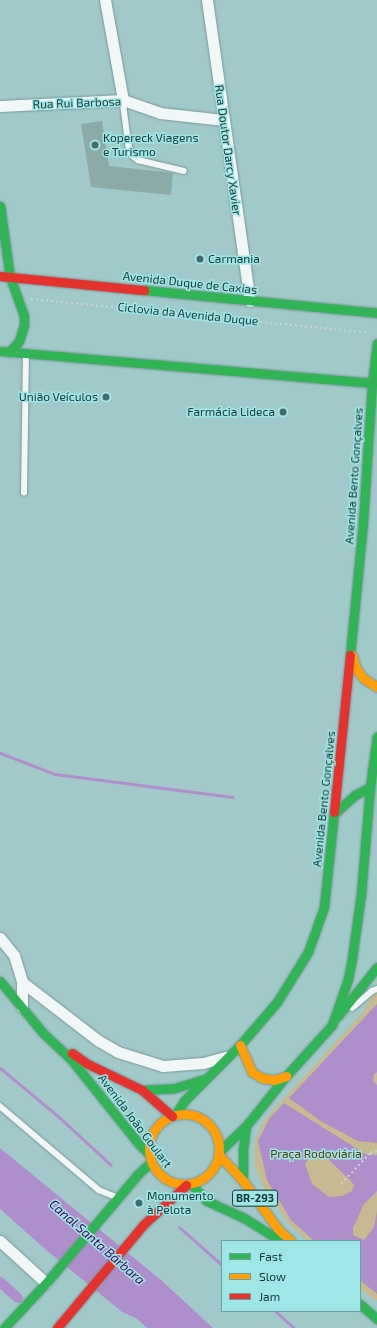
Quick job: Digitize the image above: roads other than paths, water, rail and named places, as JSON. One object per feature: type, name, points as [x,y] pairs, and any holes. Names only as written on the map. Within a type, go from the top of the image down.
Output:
[{"type":"main road","points":[[0,206],[10,277],[24,316],[24,325],[19,341],[5,351]]},
{"type":"main road","name":"Avenida Duque de Caxias","points":[[0,276],[377,313]]},
{"type":"main road","name":"Avenida Bento Gonçalves","points":[[150,1158],[149,1142],[154,1131],[161,1122],[173,1116],[184,1101],[240,1045],[281,996],[308,952],[324,907],[351,652],[377,343]]},
{"type":"main road","points":[[5,351],[374,383]]},
{"type":"main road","points":[[351,652],[356,668],[363,678],[377,688]]},
{"type":"main road","points":[[366,693],[377,688]]},
{"type":"main road","points":[[345,713],[354,703]]},
{"type":"main road","points":[[332,1025],[348,979],[352,958],[374,787],[377,736]]},
{"type":"main road","points":[[335,813],[355,795],[374,787]]},
{"type":"main road","points":[[57,1328],[144,1225],[162,1207],[188,1185],[201,1181],[210,1174],[216,1165],[219,1153],[246,1126],[286,1076],[332,1025],[358,989],[377,967]]},
{"type":"main road","name":"Avenida João Goulart","points":[[0,982],[43,1033],[74,1063],[105,1099],[150,1158],[159,1174],[171,1183],[188,1185]]},
{"type":"main road","name":"Avenida João Goulart","points":[[43,1033],[88,1064],[142,1090],[173,1116]]},
{"type":"main road","points":[[240,1045],[247,1064],[252,1072],[262,1078],[274,1080],[286,1076]]},
{"type":"main road","points":[[142,1090],[175,1088],[206,1078]]},
{"type":"main road","name":"BR-293","points":[[173,1116],[188,1114],[201,1118],[211,1126],[218,1138],[219,1153],[243,1181],[278,1229],[290,1240]]},
{"type":"main road","points":[[243,1181],[243,1150],[246,1126]]},
{"type":"main road","points":[[4,1328],[50,1279],[150,1158]]},
{"type":"main road","name":"BR-293","points":[[188,1185],[206,1201],[244,1218],[279,1240]]},
{"type":"main road","points":[[191,1200],[206,1201]]},
{"type":"main road","points":[[162,1207],[180,1202]]},
{"type":"main road","points":[[361,1305],[377,1319]]},
{"type":"street","points":[[105,0],[122,100]]},
{"type":"street","name":"Rua Doutor Darcy Xavier","points":[[207,0],[250,301]]},
{"type":"street","name":"Rua Rui Barbosa","points":[[0,106],[122,100],[160,113],[224,120]]},
{"type":"street","points":[[0,938],[14,955],[22,982],[22,1007]]},
{"type":"street","points":[[22,982],[99,1041],[118,1052],[163,1066],[203,1063],[228,1056]]},
{"type":"street","points":[[0,1241],[50,1279]]},
{"type":"lane","points":[[122,100],[129,146],[132,155],[138,160],[184,171]]},
{"type":"lane","points":[[24,493],[26,353]]},
{"type":"lane","points":[[332,1025],[372,991],[377,989]]},
{"type":"lane","points":[[0,1106],[99,1190],[116,1201]]},
{"type":"water","points":[[377,1004],[377,1072],[374,1074],[373,1081],[377,1085],[377,1143],[358,1141],[322,1122],[289,1098]]},
{"type":"water","points":[[284,1103],[367,1155],[377,1155],[377,1191],[364,1204],[353,1228],[353,1235],[364,1240],[374,1227],[377,1211],[377,1294],[361,1281],[361,1240],[313,1240],[291,1220],[267,1180],[258,1141],[269,1119]],"holes":[[[311,1155],[328,1159],[354,1185],[352,1191],[342,1196],[329,1197],[312,1184],[305,1164]]]},
{"type":"water","name":"Canal Santa Bárbara","points":[[0,1148],[161,1280],[213,1328],[147,1328],[136,1318],[122,1312],[45,1249],[0,1209]]},
{"type":"waterway","points":[[0,753],[55,774],[233,797]]},
{"type":"waterway","points":[[0,1068],[60,1118],[111,1165]]},
{"type":"waterway","points":[[179,1227],[221,1264]]},
{"type":"waterway","points":[[0,1282],[18,1298]]},
{"type":"waterway","points":[[276,1312],[294,1328]]},
{"type":"place","name":"Kopereck Viagens e Turismo","points":[[95,145]]},
{"type":"place","name":"Carmania","points":[[200,259]]},
{"type":"place","name":"União Veículos","points":[[106,397]]},
{"type":"place","name":"Farmácia Lideca","points":[[283,412]]},
{"type":"place","name":"Monumento à Pelota","points":[[139,1203]]},
{"type":"park label","name":"Praça Rodoviária","points":[[316,1154]]}]
